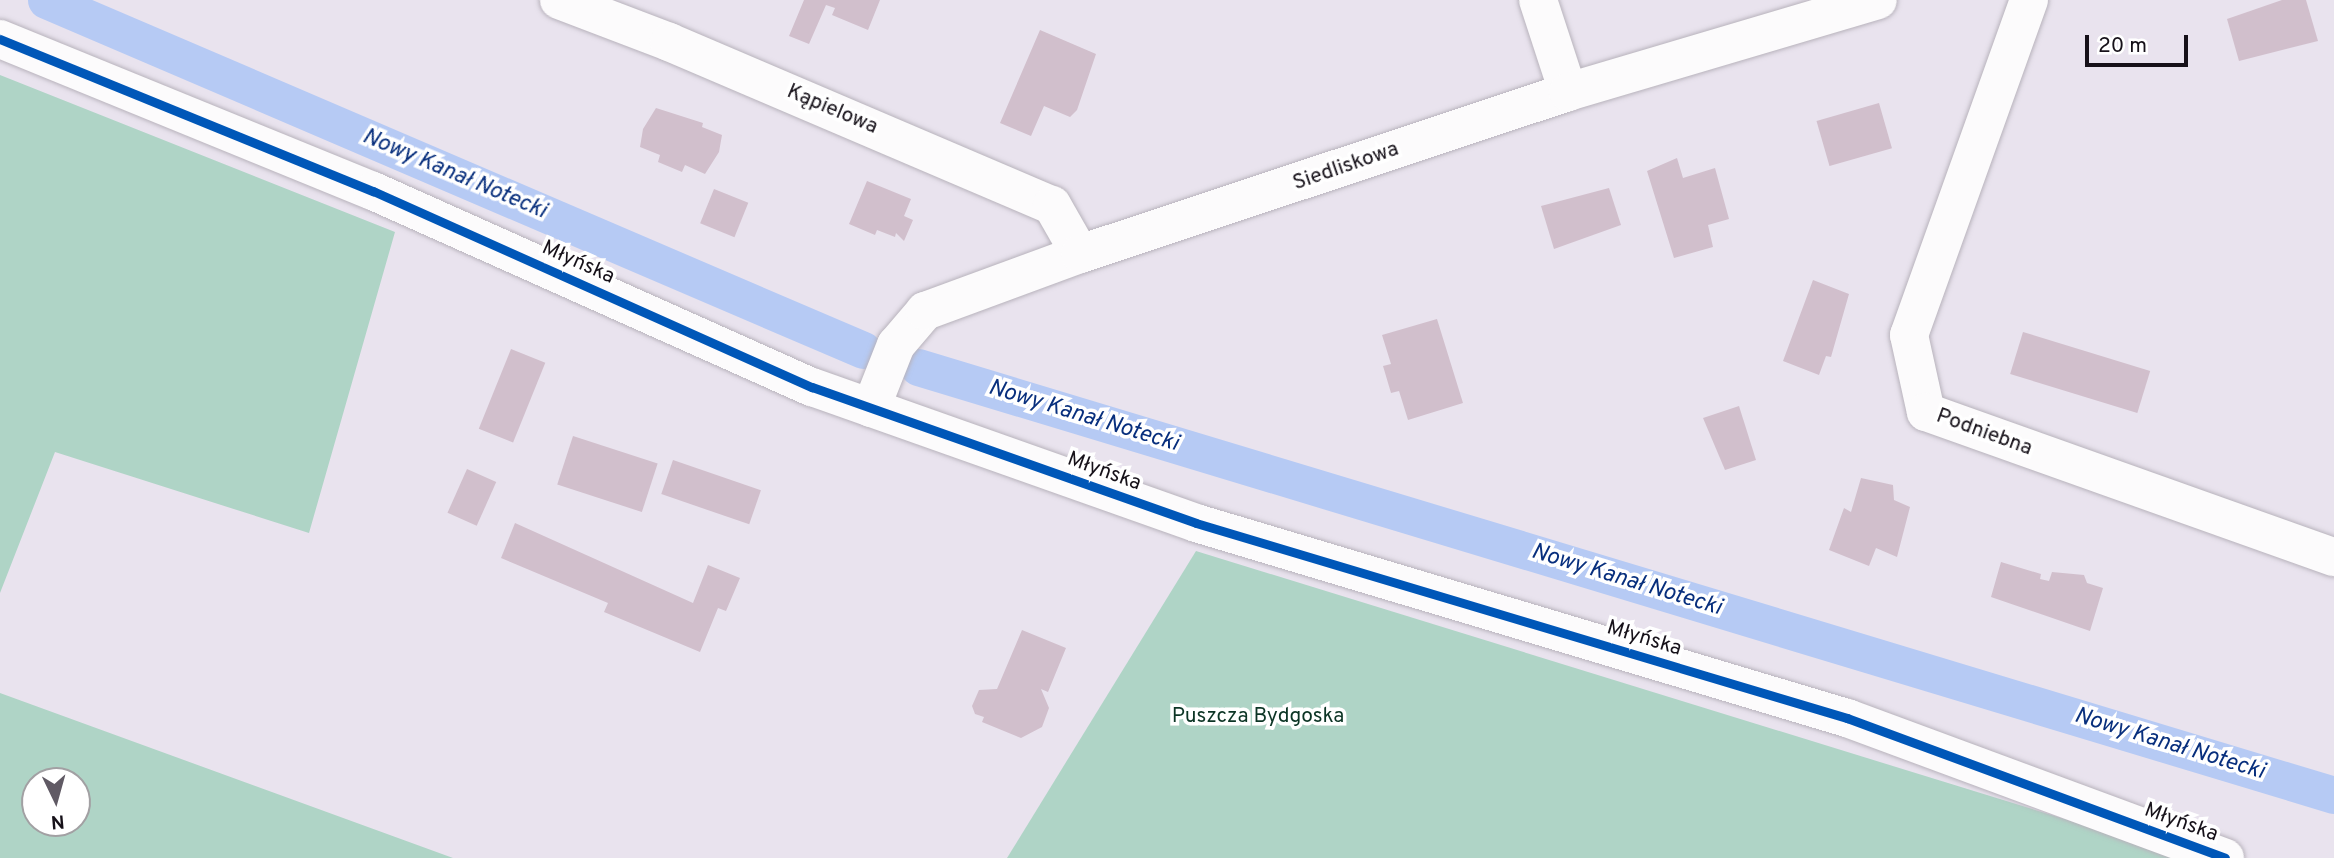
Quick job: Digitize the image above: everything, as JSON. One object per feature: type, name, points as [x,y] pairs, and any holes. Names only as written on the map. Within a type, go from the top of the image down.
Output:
[{"type":"street","name":"Kąpielowa","points":[[559,0],[681,47],[1052,205],[1080,254]]},
{"type":"street","points":[[1538,0],[1568,92]]},
{"type":"street","name":"Siedliskowa","points":[[871,408],[896,345],[925,311],[1080,254],[1568,92],[1878,0]]},
{"type":"street","name":"Podniebna","points":[[2029,0],[1909,335],[1926,412],[2334,557]]},
{"type":"street","name":"Młyńska","points":[[0,39],[373,191],[812,387],[1196,523],[1847,719],[2225,858]]},
{"type":"green space","points":[[0,75],[395,232],[309,533],[55,452],[0,593]]},
{"type":"green space","name":"Puszcza Bydgoska","points":[[1196,551],[2191,858],[1007,858]]},
{"type":"green space","points":[[0,693],[453,858],[0,858]]},
{"type":"building","points":[[804,0],[880,0],[868,30],[832,15],[835,8],[826,5],[809,44],[789,36]]},
{"type":"building","points":[[2282,0],[2306,0],[2318,41],[2239,61],[2227,19]]},
{"type":"building","points":[[1040,30],[1096,54],[1077,110],[1070,117],[1044,106],[1031,136],[1000,123]]},
{"type":"building","points":[[1879,103],[1892,148],[1829,166],[1817,121]]},
{"type":"building","points":[[656,108],[703,123],[702,127],[722,135],[719,152],[705,174],[685,165],[682,172],[658,162],[660,155],[640,147],[643,129]]},
{"type":"building","points":[[1677,158],[1683,178],[1715,168],[1729,219],[1708,225],[1713,247],[1674,258],[1647,171]]},
{"type":"building","points":[[867,181],[911,199],[904,216],[913,220],[904,241],[896,233],[895,237],[877,230],[875,235],[849,224]]},
{"type":"building","points":[[1609,188],[1621,225],[1554,249],[1541,206]]},
{"type":"building","points":[[714,189],[748,203],[734,237],[700,223]]},
{"type":"building","points":[[1813,280],[1849,294],[1831,357],[1826,356],[1819,375],[1783,361]]},
{"type":"building","points":[[1437,319],[1463,403],[1408,420],[1399,391],[1391,393],[1383,366],[1391,364],[1382,335]]},
{"type":"building","points":[[2023,332],[2150,371],[2137,413],[2010,374]]},
{"type":"building","points":[[511,349],[545,363],[513,443],[479,429]]},
{"type":"building","points":[[1739,406],[1756,460],[1725,470],[1703,418]]},
{"type":"building","points":[[573,436],[658,464],[642,512],[557,485]]},
{"type":"building","points":[[673,460],[761,490],[749,524],[661,494]]},
{"type":"building","points":[[467,469],[496,482],[477,526],[447,513]]},
{"type":"building","points":[[1861,478],[1893,485],[1894,500],[1910,507],[1897,557],[1876,548],[1869,566],[1829,550],[1844,508],[1851,512]]},
{"type":"building","points":[[515,523],[693,603],[708,565],[740,578],[726,611],[718,608],[700,652],[604,612],[608,603],[501,558]]},
{"type":"building","points":[[2001,562],[2041,574],[2040,579],[2049,581],[2052,572],[2084,575],[2087,583],[2103,588],[2090,631],[1991,597]]},
{"type":"building","points":[[1022,630],[1066,648],[1048,692],[1041,689],[1049,708],[1042,727],[1021,738],[982,722],[984,717],[975,714],[972,706],[979,690],[997,689]]},
{"type":"waterway","name":"Nowy Kanał Notecki","points":[[46,0],[863,350]]},
{"type":"waterway","name":"Nowy Kanał Notecki","points":[[918,367],[2334,795]]},
{"type":"cycle path","points":[[0,39],[373,191],[812,387],[1196,523],[1847,718],[2225,858]]}]
